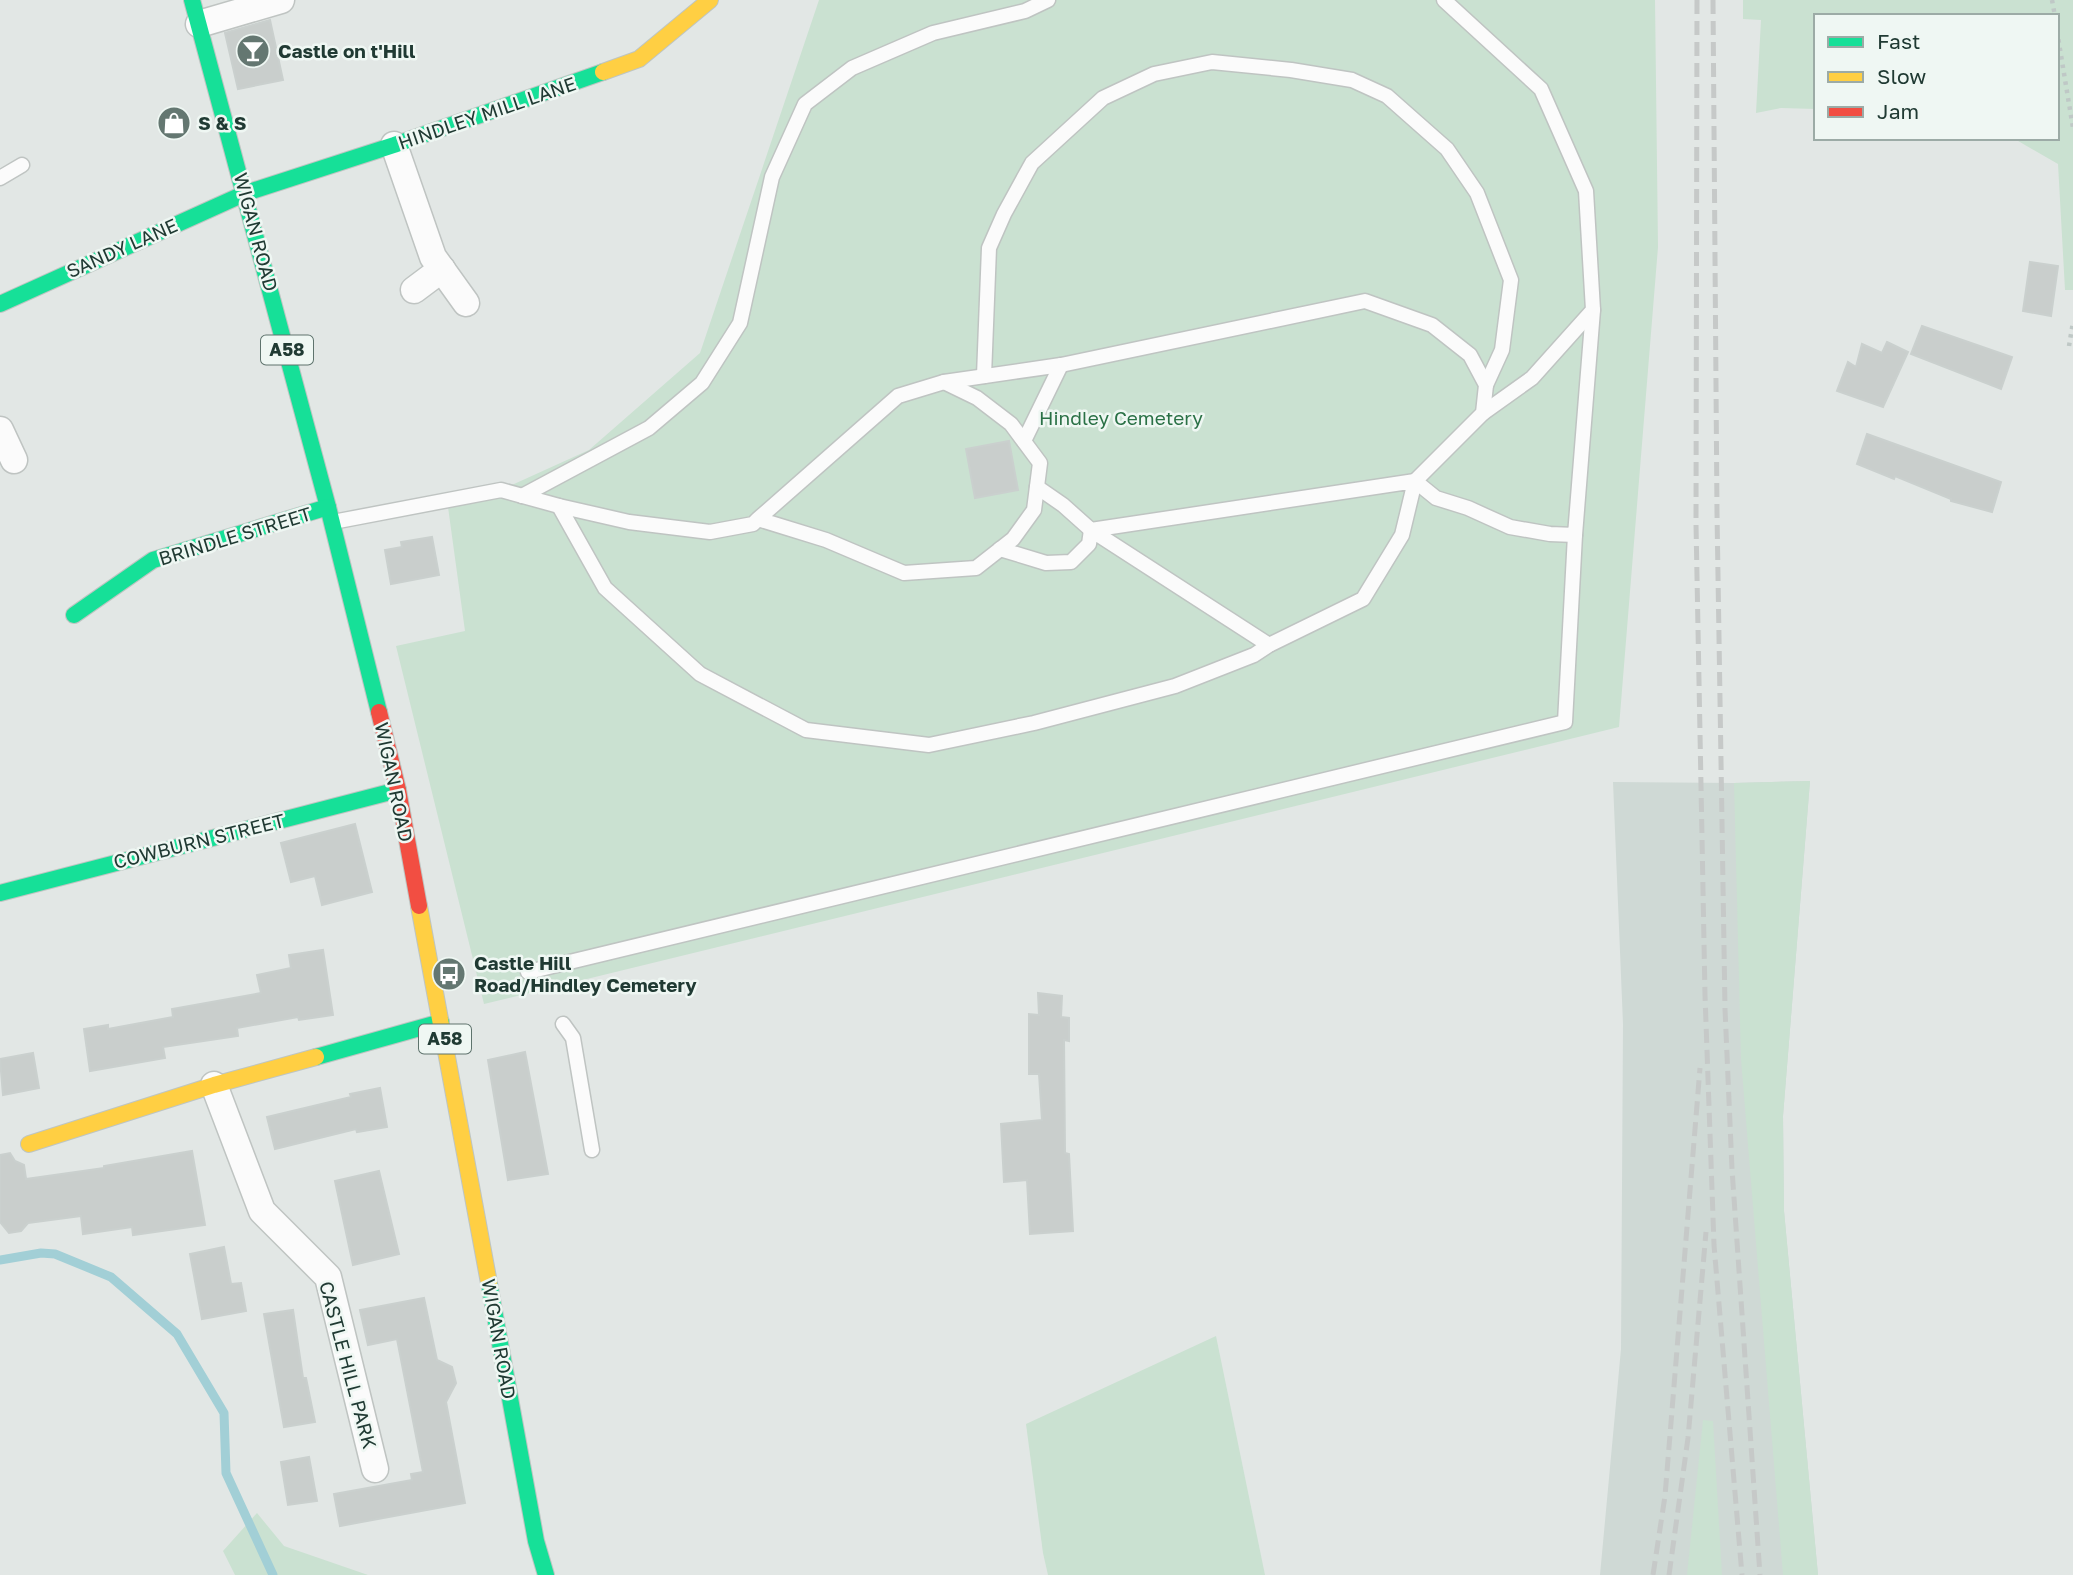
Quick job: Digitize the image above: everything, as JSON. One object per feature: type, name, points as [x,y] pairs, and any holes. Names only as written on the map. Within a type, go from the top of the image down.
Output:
[{"type":"main road","name":"HINDLEY MILL LANE","points":[[246,193],[394,145],[639,59],[710,0]]},
{"type":"main road","name":"WIGAN ROAD","points":[[195,12],[246,193],[330,515],[397,790],[536,1541],[546,1575]]},
{"type":"main road","name":"SANDY LANE","points":[[2,298],[246,193]]},
{"type":"main road","name":"BRINDLE STREET","points":[[74,615],[153,559],[330,515]]},
{"type":"main road","name":"COWBURN STREET","points":[[0,893],[397,790]]},
{"type":"main road","points":[[29,1144],[214,1085],[441,1022]]},
{"type":"street","points":[[195,12],[281,0]]},
{"type":"street","points":[[394,145],[433,257],[466,303]]},
{"type":"street","points":[[414,290],[442,269]]},
{"type":"street","points":[[0,430],[14,460]]},
{"type":"street","name":"CASTLE HILL PARK","points":[[214,1085],[262,1211],[328,1277],[375,1469]]},
{"type":"lane","points":[[522,496],[649,428],[702,383],[740,323],[772,177],[805,104],[852,68],[933,33],[1025,11],[1048,0]]},
{"type":"lane","points":[[528,972],[1565,722],[1575,536],[1594,310],[1586,191],[1541,89],[1444,0]]},
{"type":"lane","points":[[984,376],[989,248],[1032,163],[1103,98],[1154,74],[1212,62],[1291,70],[1352,80],[1387,96],[1447,149],[1477,193],[1511,279],[1502,350],[1486,385],[1483,414]]},
{"type":"lane","points":[[0,177],[22,165]]},
{"type":"lane","points":[[330,515],[501,490],[629,522],[710,532],[753,523],[898,396],[944,382],[1061,365],[1365,301],[1432,325],[1469,355],[1486,385]]},
{"type":"lane","points":[[559,506],[605,588],[700,674],[806,730],[929,745],[1034,723],[1175,686],[1254,655],[1363,599],[1402,535],[1415,481],[1483,414],[1532,378],[1594,310]]},
{"type":"lane","points":[[1024,441],[1061,365]]},
{"type":"lane","points":[[758,519],[826,540],[904,573],[976,568],[1013,540],[1034,510],[1040,463],[1011,424],[977,398],[944,382]]},
{"type":"lane","points":[[1091,530],[1415,481],[1436,498],[1468,508],[1510,527],[1575,536]]},
{"type":"lane","points":[[1037,487],[1063,505],[1091,530],[1269,645]]},
{"type":"lane","points":[[1000,549],[1046,563],[1071,562],[1089,544],[1091,530]]},
{"type":"lane","points":[[563,1024],[573,1038],[592,1150]]},
{"type":"path","points":[[2059,43],[2073,128]]},
{"type":"path","points":[[2068,346],[2073,322]]},
{"type":"shaded area","points":[[1810,781],[1783,1116],[1784,1211],[1818,1575],[1600,1575],[1621,1349],[1623,1024],[1613,782]]},
{"type":"green space","name":"Hindley Cemetery","points":[[819,0],[1655,0],[1658,247],[1619,727],[484,1004],[396,646],[465,631],[448,507],[501,490],[589,450],[700,353]]},
{"type":"green space","points":[[1743,0],[2073,0],[2073,290],[2065,290],[2058,164],[2016,140],[2059,140],[2059,14],[1814,14],[1814,109],[1781,108],[1756,113],[1761,20],[1743,19]]},
{"type":"green space","points":[[1810,781],[1783,1116],[1784,1211],[1818,1575],[1783,1575],[1741,1059],[1734,783]]},
{"type":"green space","points":[[1216,1336],[1265,1575],[1048,1575],[1026,1424]]},
{"type":"green space","points":[[1703,1420],[1713,1421],[1722,1575],[1687,1575]]},
{"type":"green space","points":[[257,1513],[284,1546],[368,1575],[235,1575],[223,1551]]},
{"type":"building","name":"Castle on t'Hill","points":[[270,20],[283,80],[238,89],[225,33]]},
{"type":"building","points":[[2030,262],[2058,266],[2051,316],[2023,311]]},
{"type":"building","points":[[1922,326],[2012,357],[2001,389],[1911,354]]},
{"type":"building","points":[[1887,342],[1908,352],[1883,407],[1837,391],[1848,362],[1856,367],[1862,344],[1882,353]]},
{"type":"building","points":[[1867,434],[2001,482],[1992,512],[1951,501],[1895,476],[1894,479],[1857,464]]},
{"type":"building","points":[[1009,441],[1018,490],[975,498],[966,449]]},
{"type":"building","points":[[432,537],[439,575],[391,584],[385,550],[402,547],[401,542]]},
{"type":"building","points":[[355,824],[372,892],[322,905],[315,876],[291,882],[281,843]]},
{"type":"building","points":[[323,950],[333,1015],[299,1020],[298,1017],[237,1028],[238,1036],[163,1047],[165,1058],[90,1071],[84,1029],[108,1025],[108,1029],[173,1017],[172,1009],[261,993],[257,975],[291,968],[289,955]]},
{"type":"building","points":[[1038,993],[1062,996],[1061,1017],[1069,1018],[1069,1041],[1064,1040],[1065,1153],[1069,1154],[1073,1231],[1030,1234],[1027,1180],[1004,1182],[1001,1124],[1042,1120],[1039,1074],[1029,1074],[1029,1014],[1039,1015]]},
{"type":"building","points":[[525,1052],[548,1174],[508,1180],[488,1060]]},
{"type":"building","points":[[33,1053],[39,1088],[3,1095],[0,1059]]},
{"type":"building","points":[[380,1088],[387,1127],[357,1132],[356,1129],[275,1149],[267,1117]]},
{"type":"building","points":[[192,1151],[205,1225],[133,1235],[132,1227],[83,1234],[81,1216],[28,1223],[21,1231],[9,1233],[0,1222],[0,1155],[10,1153],[15,1161],[24,1165],[26,1179],[104,1168]]},
{"type":"building","points":[[379,1171],[399,1254],[353,1265],[335,1181]]},
{"type":"building","points":[[224,1247],[231,1284],[241,1283],[246,1311],[202,1319],[190,1254]]},
{"type":"building","points":[[424,1298],[437,1360],[452,1367],[456,1383],[446,1402],[465,1503],[340,1526],[334,1494],[412,1480],[411,1474],[423,1472],[397,1339],[368,1345],[360,1310]]},
{"type":"building","points":[[293,1310],[303,1378],[306,1378],[315,1422],[284,1427],[264,1314]]},
{"type":"building","points":[[309,1457],[317,1501],[288,1505],[281,1462]]},
{"type":"waterway","points":[[0,1260],[41,1253],[55,1254],[111,1277],[177,1334],[224,1413],[226,1473],[273,1575]]},
{"type":"railway","points":[[1697,0],[1696,524],[1705,995],[1714,1245],[1742,1575]]},
{"type":"railway","points":[[1713,0],[1717,513],[1725,1009],[1732,1169],[1760,1575]]},
{"type":"railway","points":[[1653,1575],[1665,1496],[1700,1068]]},
{"type":"railway","points":[[1669,1575],[1688,1438],[1706,1232]]},
{"type":"traffic: fast","points":[[192,0],[328,507],[379,712]]},
{"type":"traffic: fast","points":[[0,304],[246,193],[603,72]]},
{"type":"traffic: fast","points":[[74,615],[153,560],[328,507]]},
{"type":"traffic: fast","points":[[0,893],[398,790]]},
{"type":"traffic: fast","points":[[316,1057],[441,1022]]},
{"type":"traffic: fast","points":[[489,1283],[536,1541],[546,1575]]},
{"type":"traffic: slow","points":[[603,72],[639,59],[710,0]]},
{"type":"traffic: slow","points":[[419,906],[489,1283]]},
{"type":"traffic: slow","points":[[29,1144],[214,1085],[316,1057]]},
{"type":"traffic: jam","points":[[379,712],[398,790],[419,906]]},
{"type":"place","name":"Castle on t'Hill","points":[[253,51]]},
{"type":"place","name":"S & S","points":[[174,123]]},
{"type":"place","name":"Castle Hill Road/Hindley Cemetery","points":[[449,974]]}]
